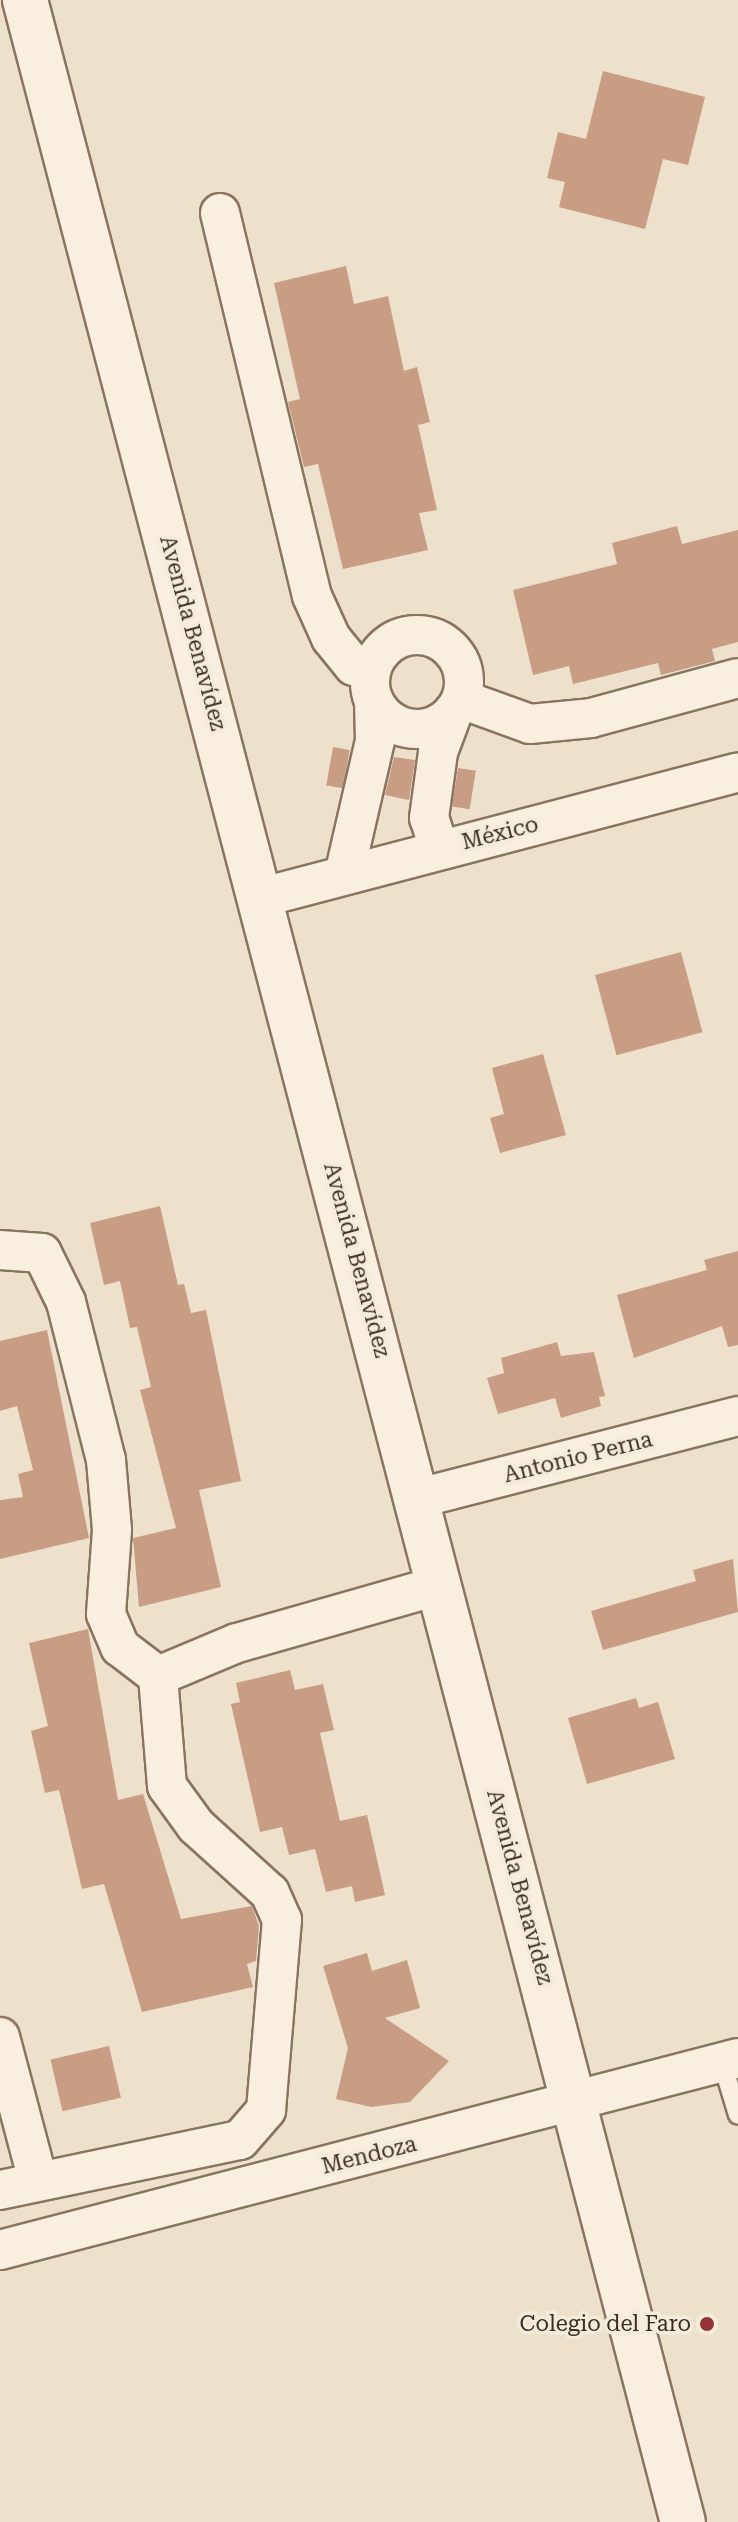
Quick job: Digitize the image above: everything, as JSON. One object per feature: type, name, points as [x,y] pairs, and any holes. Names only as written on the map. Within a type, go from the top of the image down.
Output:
[{"type":"main road","name":"Avenida Benavídez","points":[[25,0],[263,897],[683,2522]]},
{"type":"street","points":[[220,213],[312,596],[331,638],[410,729],[457,706],[530,724],[591,718],[738,678]]},
{"type":"street","points":[[344,875],[375,741],[373,685],[388,644],[432,636],[463,668],[457,706],[438,752],[429,818],[439,848]]},
{"type":"street","name":"México","points":[[263,897],[439,848],[738,772]]},
{"type":"street","points":[[0,1250],[42,1253],[66,1302],[106,1460],[112,1530],[106,1614],[120,1647],[158,1676],[167,1786],[196,1826],[270,1893],[282,1920],[266,2110],[240,2140],[0,2190]]},
{"type":"street","name":"Antonio Perna","points":[[419,1498],[738,1416]]},
{"type":"street","points":[[158,1676],[237,1643],[441,1585]]},
{"type":"street","points":[[0,2037],[38,2181]]},
{"type":"street","name":"Mendoza","points":[[0,2250],[730,2060]]},
{"type":"lane","points":[[730,2060],[738,2115]]},
{"type":"building","points":[[603,71],[705,97],[688,165],[663,159],[645,229],[559,207],[565,182],[547,178],[558,132],[586,139]]},
{"type":"building","points":[[346,266],[354,304],[388,296],[404,371],[417,367],[430,422],[418,425],[437,510],[419,513],[428,550],[343,569],[318,464],[304,467],[288,402],[300,399],[274,283]]},
{"type":"building","points":[[677,526],[682,544],[738,530],[738,642],[712,649],[715,661],[661,675],[658,663],[573,684],[569,666],[533,675],[513,590],[617,564],[612,543]]},
{"type":"building","points":[[333,747],[350,750],[343,788],[326,785]]},
{"type":"building","points":[[394,757],[415,760],[409,800],[385,795]]},
{"type":"building","points":[[458,768],[476,771],[470,809],[452,807]]},
{"type":"building","points":[[681,952],[702,1032],[617,1055],[595,975]]},
{"type":"building","points":[[543,1054],[566,1135],[500,1153],[490,1118],[504,1114],[492,1068]]},
{"type":"building","points":[[160,1206],[178,1285],[184,1284],[191,1313],[206,1310],[241,1481],[199,1490],[221,1587],[139,1607],[133,1538],[176,1528],[140,1390],[151,1387],[137,1327],[130,1328],[120,1281],[104,1285],[90,1223]]},
{"type":"building","points":[[738,1251],[738,1345],[728,1347],[722,1326],[634,1358],[617,1295],[707,1270],[704,1260]]},
{"type":"building","points":[[47,1330],[89,1538],[0,1559],[0,1500],[23,1497],[18,1474],[33,1470],[17,1406],[0,1411],[0,1341]]},
{"type":"building","points":[[557,1342],[561,1356],[594,1352],[605,1396],[599,1397],[601,1406],[561,1418],[555,1398],[498,1414],[487,1378],[504,1373],[501,1358]]},
{"type":"building","points":[[733,1559],[738,1612],[603,1650],[591,1611],[696,1581],[693,1570]]},
{"type":"building","points":[[88,1629],[118,1800],[143,1794],[181,1919],[252,1906],[259,1926],[256,1961],[247,1964],[253,1987],[142,2012],[104,1884],[82,1889],[59,1790],[45,1793],[31,1731],[48,1726],[29,1643]]},
{"type":"building","points":[[290,1670],[295,1690],[323,1684],[334,1730],[320,1733],[340,1821],[367,1815],[385,1895],[355,1902],[352,1886],[326,1892],[315,1849],[289,1855],[282,1827],[260,1832],[231,1704],[240,1702],[236,1683]]},
{"type":"building","points":[[636,1698],[639,1708],[658,1702],[675,1759],[587,1784],[568,1718]]},
{"type":"building","points":[[367,1953],[372,1971],[407,1960],[420,2008],[385,2018],[449,2061],[410,2102],[371,2107],[336,2099],[348,2048],[323,1966]]},
{"type":"building","points":[[109,2046],[121,2098],[62,2111],[51,2059]]},
{"type":"place","name":"Colegio del Faro","points":[[707,2324]]}]
